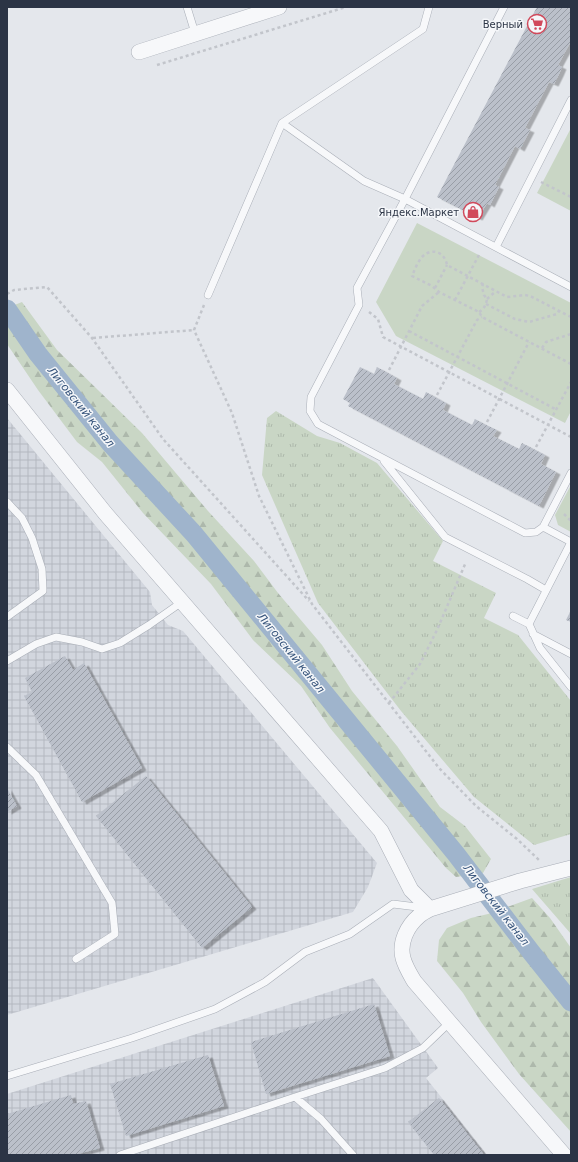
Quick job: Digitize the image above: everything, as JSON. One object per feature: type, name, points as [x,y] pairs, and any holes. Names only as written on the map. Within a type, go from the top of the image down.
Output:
[{"type":"street","points":[[139,52],[279,7]]},
{"type":"street","points":[[7,390],[104,513],[381,831],[411,890],[430,909]]},
{"type":"street","points":[[564,1155],[414,981],[403,959],[402,948],[404,935],[418,916],[430,909],[520,881],[571,868]]},
{"type":"lane","points":[[188,7],[195,33]]},
{"type":"lane","points":[[208,295],[282,123],[423,29],[428,7]]},
{"type":"lane","points":[[504,7],[405,199],[357,288],[359,305],[311,397],[310,411],[318,424],[525,533],[536,532],[543,527],[571,473]]},
{"type":"lane","points":[[496,247],[571,100]]},
{"type":"lane","points":[[282,123],[364,181],[405,199],[571,287]]},
{"type":"lane","points":[[382,458],[445,537],[546,590]]},
{"type":"lane","points":[[7,502],[22,518],[32,538],[42,569],[43,591],[7,617]]},
{"type":"lane","points":[[529,624],[571,542],[543,527]]},
{"type":"lane","points":[[7,661],[36,644],[56,637],[82,642],[102,649],[120,644],[182,602]]},
{"type":"lane","points":[[514,616],[529,624],[540,648],[571,687]]},
{"type":"lane","points":[[533,634],[571,654]]},
{"type":"lane","points":[[7,747],[36,775],[112,903],[115,934],[76,959]]},
{"type":"lane","points":[[7,1076],[132,1038],[215,1009],[265,982],[305,952],[350,934],[393,904],[430,909]]},
{"type":"lane","points":[[120,1155],[385,1068],[423,1048],[450,1022]]},
{"type":"lane","points":[[295,1097],[321,1118],[353,1155]]},
{"type":"path","points":[[152,67],[346,7]]},
{"type":"path","points":[[531,177],[571,197]]},
{"type":"path","points":[[455,300],[486,242]]},
{"type":"path","points":[[571,317],[530,296],[525,295],[507,297],[447,265],[442,255],[434,251],[425,254],[412,276],[478,312],[482,317],[571,364]]},
{"type":"path","points":[[435,288],[447,265]]},
{"type":"path","points":[[483,284],[484,296],[487,299]]},
{"type":"path","points":[[7,294],[14,290],[47,287],[92,338],[163,439],[312,604],[439,768],[476,806],[517,839],[541,862],[547,874]]},
{"type":"path","points":[[478,312],[482,310],[487,299],[496,291]]},
{"type":"path","points":[[389,370],[422,306],[439,292]]},
{"type":"path","points":[[208,295],[194,330],[232,413],[259,496],[312,604]]},
{"type":"path","points":[[486,304],[515,319],[529,322],[557,314],[559,311]]},
{"type":"path","points":[[359,305],[378,319],[383,337],[571,437]]},
{"type":"path","points":[[437,396],[477,320],[482,317]]},
{"type":"path","points":[[92,338],[194,330]]},
{"type":"path","points":[[409,331],[556,410]]},
{"type":"path","points":[[542,348],[546,342],[571,334]]},
{"type":"path","points":[[487,422],[529,342]]},
{"type":"path","points":[[536,447],[571,382]]},
{"type":"path","points":[[389,703],[420,664],[437,630],[471,550]]},
{"type":"shaded area","points":[[7,418],[150,592],[152,605],[168,625],[183,631],[377,863],[368,887],[353,912],[7,1015]]},
{"type":"shaded area","points":[[373,978],[438,1068],[426,1078],[487,1155],[7,1155],[7,1094]]},
{"type":"green space","points":[[571,128],[571,211],[537,193]]},
{"type":"green space","points":[[417,223],[571,303],[571,411],[565,423],[396,336],[376,302]]},
{"type":"green space","points":[[22,302],[57,350],[142,433],[208,511],[254,561],[278,593],[322,645],[352,691],[397,746],[440,807],[465,826],[491,859],[483,873],[456,877],[446,868],[330,728],[301,686],[253,640],[211,584],[143,513],[102,462],[77,442],[38,390],[7,344],[7,308]]},
{"type":"green space","points":[[276,411],[317,436],[340,443],[377,463],[443,541],[433,561],[496,593],[484,618],[518,635],[571,701],[571,834],[534,845],[474,797],[401,711],[318,603],[262,475],[267,418]]},
{"type":"green space","points":[[571,485],[571,532],[558,525],[555,515]]},
{"type":"green space","points":[[571,877],[571,934],[532,889]]},
{"type":"green space","points":[[532,898],[550,918],[571,948],[571,1132],[519,1074],[481,1022],[463,993],[437,961],[439,940],[447,928],[471,918],[488,914]]},
{"type":"building","points":[[537,7],[571,7],[571,41],[558,65],[562,67],[554,84],[549,82],[525,128],[530,130],[520,149],[515,146],[495,185],[499,187],[490,205],[487,203],[478,218],[437,197]]},
{"type":"building","points":[[360,367],[374,374],[377,367],[397,378],[394,384],[423,399],[426,392],[446,403],[443,410],[472,425],[475,419],[497,430],[493,436],[519,449],[522,443],[545,455],[541,464],[556,472],[539,506],[348,406],[350,403],[343,399]]},
{"type":"building","points":[[571,610],[571,622],[566,620]]},
{"type":"building","points":[[65,656],[73,670],[84,663],[142,768],[82,802],[24,696],[32,692],[25,678]]},
{"type":"building","points":[[146,776],[252,907],[202,948],[96,816]]},
{"type":"building","points":[[7,788],[17,806],[7,812]]},
{"type":"building","points":[[374,1004],[390,1056],[266,1094],[251,1042]]},
{"type":"building","points":[[208,1055],[224,1106],[126,1136],[110,1084]]},
{"type":"building","points":[[71,1095],[73,1104],[86,1101],[100,1148],[74,1155],[7,1155],[7,1114]]},
{"type":"building","points":[[439,1098],[484,1155],[434,1155],[408,1122]]},
{"type":"waterway","name":"Лиговский канал","points":[[7,309],[38,354],[110,443],[194,534],[456,854],[571,1002]]},
{"type":"place","name":"Верный","points":[[537,24]]},
{"type":"place","name":"Яндекс.Маркет","points":[[473,212]]}]
